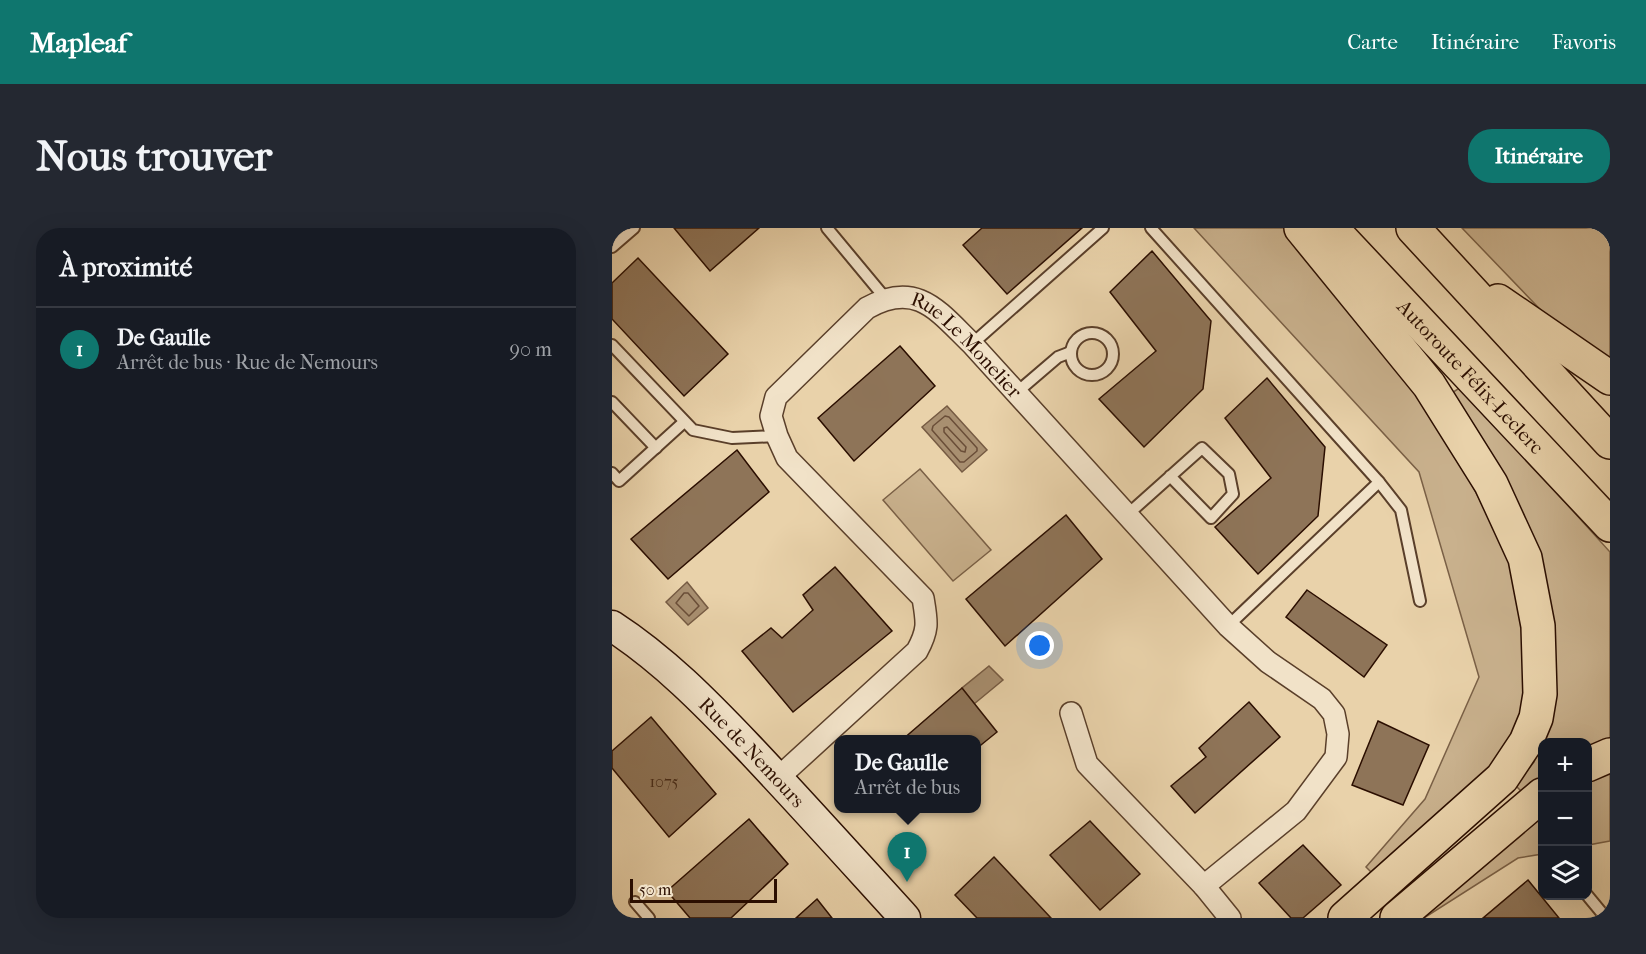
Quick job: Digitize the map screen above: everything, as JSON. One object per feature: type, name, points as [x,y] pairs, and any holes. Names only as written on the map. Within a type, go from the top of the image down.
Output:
[{"type":"highway","points":[[1301,228],[1429,385],[1491,484],[1525,558],[1538,626],[1540,694],[1536,718],[1526,742],[1502,777],[1345,918]]},
{"type":"highway","name":"Autoroute Félix-Leclerc","points":[[1331,228],[1610,525]]},
{"type":"highway","points":[[1413,228],[1610,442]]},
{"type":"highway","points":[[1447,266],[1610,378]]},
{"type":"highway","points":[[1592,763],[1610,755]]},
{"type":"highway","points":[[1397,918],[1538,798]]},
{"type":"street","name":"Rue Le Monelier","points":[[778,778],[916,651],[926,634],[923,598],[787,458],[771,416],[776,397],[867,308],[886,299],[911,297],[931,304],[972,344],[1228,626],[1268,662],[1322,699],[1334,714],[1338,734],[1336,757],[1326,773],[1296,811],[1204,886]]},
{"type":"street","name":"Rue de Nemours","points":[[612,626],[633,639],[698,696],[778,778],[905,918]]},
{"type":"street","points":[[1071,712],[1086,764],[1204,886],[1230,918]]},
{"type":"lane","points":[[612,247],[634,228]]},
{"type":"lane","points":[[827,228],[886,299]]},
{"type":"lane","points":[[972,344],[1103,228]]},
{"type":"lane","points":[[1151,228],[1379,482],[1401,510],[1420,601]]},
{"type":"lane","points":[[612,345],[693,430],[732,438],[777,436]]},
{"type":"lane","points":[[1016,393],[1058,357],[1071,352]]},
{"type":"lane","points":[[612,402],[656,448]]},
{"type":"lane","points":[[612,473],[619,481],[684,422]]},
{"type":"lane","points":[[1127,515],[1170,476],[1202,448],[1229,474],[1233,494],[1210,518],[1170,476]]},
{"type":"lane","points":[[1228,626],[1379,482]]},
{"type":"lane","points":[[1591,900],[1606,918]]},
{"type":"lane","points":[[634,902],[649,918]]},
{"type":"shaded area","points":[[1194,228],[1289,228],[1395,357],[1456,455],[1511,559],[1527,621],[1526,712],[1486,780],[1378,879],[1366,867],[1425,799],[1479,677],[1419,472]]},
{"type":"shaded area","points":[[1462,228],[1610,228],[1610,372],[1583,354]]},
{"type":"shaded area","points":[[1461,387],[1610,552],[1610,742],[1592,749],[1592,738],[1543,738],[1553,660],[1447,396]]},
{"type":"shaded area","points":[[920,469],[991,550],[953,581],[883,500]]},
{"type":"shaded area","points":[[1538,752],[1538,785],[1525,795],[1515,785],[1534,762]]},
{"type":"shaded area","points":[[1610,761],[1610,841],[1592,844],[1592,792],[1592,771]]},
{"type":"shaded area","points":[[1538,810],[1538,855],[1518,858],[1424,918],[1420,918]]},
{"type":"water","points":[[947,406],[987,450],[962,472],[922,427]]},
{"type":"water","points":[[687,582],[708,608],[688,625],[666,602]]},
{"type":"water","points":[[989,666],[1003,680],[974,704],[962,688]]},
{"type":"building","points":[[674,228],[759,228],[710,271]]},
{"type":"building","points":[[982,228],[1082,228],[1007,294],[963,245]]},
{"type":"building","points":[[1152,251],[1211,321],[1203,389],[1144,447],[1099,399],[1156,351],[1110,292]]},
{"type":"building","points":[[638,258],[728,354],[684,396],[612,319],[612,283]]},
{"type":"building","points":[[900,346],[935,386],[854,461],[818,418]]},
{"type":"building","points":[[1267,378],[1325,447],[1318,516],[1258,574],[1215,527],[1271,478],[1225,418]]},
{"type":"building","points":[[737,450],[769,492],[668,579],[631,539]]},
{"type":"building","points":[[1066,515],[1102,559],[1005,646],[966,599]]},
{"type":"building","points":[[835,567],[892,631],[793,712],[742,651],[771,628],[782,638],[813,610],[803,595]]},
{"type":"building","points":[[1307,590],[1387,645],[1364,677],[1286,617]]},
{"type":"building","points":[[962,688],[997,732],[981,745],[981,735],[908,735]]},
{"type":"building","points":[[1249,702],[1280,737],[1195,813],[1171,786],[1206,757],[1199,748]]},
{"type":"building","points":[[651,717],[716,794],[669,837],[612,768],[612,751]]},
{"type":"building","points":[[1378,721],[1429,745],[1403,805],[1352,785]]},
{"type":"building","points":[[749,819],[788,864],[731,918],[690,918],[667,891]]},
{"type":"building","points":[[1090,821],[1140,874],[1100,910],[1050,855]]},
{"type":"building","points":[[1303,845],[1341,885],[1303,918],[1291,918],[1259,883]]},
{"type":"building","points":[[994,857],[1051,918],[977,918],[955,895]]},
{"type":"building","points":[[1528,880],[1538,892],[1538,900],[1544,900],[1559,918],[1483,918]]},
{"type":"building","points":[[817,899],[832,918],[796,918]]},
{"type":"place","name":"De Gaulle","points":[[907,882]]}]
